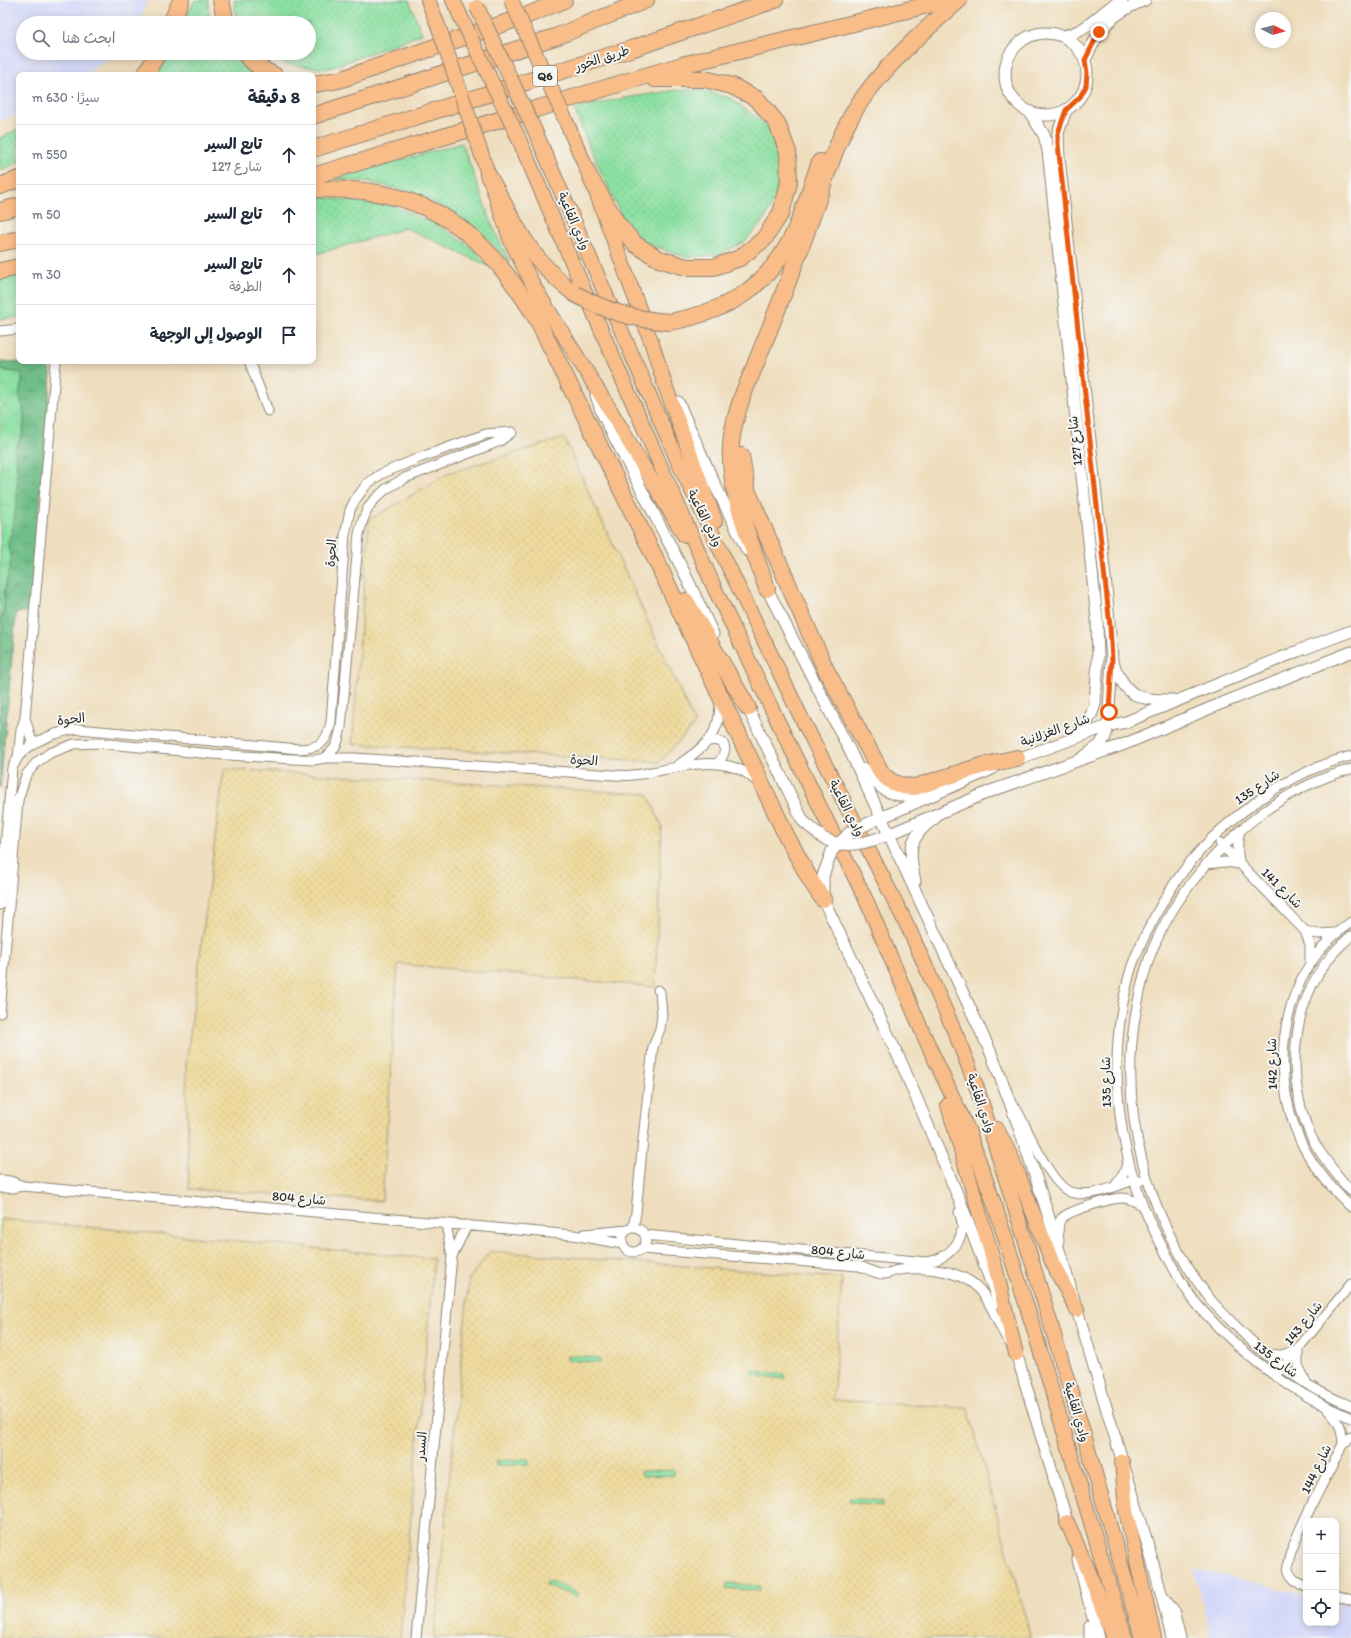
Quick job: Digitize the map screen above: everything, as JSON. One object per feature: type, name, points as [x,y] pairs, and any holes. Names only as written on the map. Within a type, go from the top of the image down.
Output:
[{"type":"highway","points":[[174,16],[181,0]]},
{"type":"highway","points":[[221,0],[224,16]]},
{"type":"highway","points":[[316,84],[340,80],[528,15],[564,0]]},
{"type":"highway","points":[[316,115],[558,36],[646,0]]},
{"type":"highway","name":"طريق الخور","points":[[316,148],[631,49],[776,0]]},
{"type":"highway","points":[[316,175],[682,65],[948,0]]},
{"type":"highway","points":[[767,589],[734,491],[731,467],[731,444],[735,420],[811,221],[838,143],[848,122],[874,84],[919,36],[959,0]]},
{"type":"highway","points":[[488,174],[524,240],[556,279],[575,294],[597,306],[620,315],[644,320],[669,322],[695,317],[719,308],[742,295],[762,279],[779,259],[793,236],[829,138],[852,96],[884,61],[919,36]]},
{"type":"highway","points":[[147,72],[154,60]]},
{"type":"highway","points":[[252,60],[267,72]]},
{"type":"highway","points":[[592,181],[617,222],[635,244],[659,259],[686,267],[714,267],[740,258],[764,239],[781,213],[790,183],[788,152],[777,123],[757,99],[732,86],[705,79],[632,80]]},
{"type":"highway","points":[[0,186],[16,180]]},
{"type":"highway","points":[[316,189],[371,192],[409,200],[444,216],[475,238],[498,263],[519,290],[537,320],[655,558],[787,837],[811,881],[823,899]]},
{"type":"highway","points":[[0,211],[16,207]]},
{"type":"highway","points":[[0,243],[16,240]]},
{"type":"highway","points":[[0,270],[16,267]]},
{"type":"highway","points":[[760,353],[743,417],[741,459],[747,490],[825,668],[882,774],[892,782],[903,786],[915,787],[981,766],[1017,758]]},
{"type":"highway","points":[[655,558],[670,574],[748,708]]},
{"type":"main road","points":[[428,0],[439,28],[511,241],[522,264],[592,385],[637,456],[714,588]]},
{"type":"main road","name":"وادي القاعية","points":[[453,0],[518,137],[618,371],[714,588],[867,902],[925,1038],[968,1130],[996,1209],[1032,1323],[1125,1638]]},
{"type":"main road","points":[[511,0],[592,181],[652,341],[666,388],[713,514],[734,576]]},
{"type":"main road","name":"وادي القاعية","points":[[475,4],[535,131],[680,466],[800,715],[909,929],[957,1037],[977,1088],[1055,1336],[1142,1638]]},
{"type":"main road","points":[[925,1038],[955,1126],[996,1270],[1015,1351]]},
{"type":"main road","points":[[977,1088],[1013,1161],[1053,1264],[1077,1310]]},
{"type":"main road","points":[[1122,1461],[1126,1511],[1154,1638]]},
{"type":"main road","points":[[1067,1522],[1089,1572],[1113,1638]]},
{"type":"street","points":[[1062,36],[1078,48],[1085,60],[1087,73],[1086,86],[1080,97],[1066,110],[1048,115],[1029,111],[1017,103],[1012,97],[1007,83],[1006,68],[1010,54],[1020,43],[1033,35],[1047,33],[1062,36],[1080,32],[1102,13],[1122,0]]},
{"type":"street","points":[[1085,60],[1099,32],[1110,19],[1126,8],[1145,0]]},
{"type":"street","name":"شارع 127","points":[[1066,110],[1058,133],[1059,158],[1108,600],[1112,659],[1108,726],[1105,737],[1100,745],[1080,759]]},
{"type":"street","name":"شارع 127","points":[[1029,111],[1044,135],[1050,162],[1094,579],[1098,658],[1096,692],[1093,711],[1086,725],[1072,740]]},
{"type":"street","points":[[0,331],[16,329]]},
{"type":"street","name":"وادي القاعية","points":[[652,341],[715,485],[850,751],[882,818],[884,836],[922,907],[991,1053],[1008,1095],[1059,1250],[1163,1596],[1172,1638]]},
{"type":"street","points":[[0,905],[10,776],[12,768],[18,757],[21,730],[25,718],[56,364]]},
{"type":"street","points":[[250,364],[268,411]]},
{"type":"street","points":[[592,385],[602,413],[684,574],[800,816],[808,827],[835,847],[884,836],[955,805],[1080,759],[1126,744],[1220,704],[1351,652]]},
{"type":"street","name":"الحوة","points":[[18,757],[53,734],[65,730],[78,729],[289,749],[308,749],[322,744],[326,739],[331,722],[345,535],[350,510],[355,500],[367,484],[381,474],[419,458],[486,434],[512,432],[500,441],[395,483],[378,496],[368,508],[359,534],[341,727],[336,747],[333,752],[325,758]]},
{"type":"street","points":[[486,434],[490,445]]},
{"type":"street","name":"شارع الغزلانية","points":[[882,818],[1017,758],[1072,740],[1108,726],[1126,722],[1351,631]]},
{"type":"street","points":[[1098,658],[1112,659],[1121,681],[1134,694],[1151,700],[1180,700]]},
{"type":"street","name":"الحوة","points":[[674,768],[694,754],[715,733],[720,718],[720,698]]},
{"type":"street","points":[[25,718],[33,746]]},
{"type":"street","points":[[708,741],[718,740],[725,748],[724,755],[717,764]]},
{"type":"street","name":"الحوة","points":[[0,1013],[18,800],[26,775],[37,762],[61,747],[85,742],[293,759],[314,760],[325,758],[354,758],[615,775],[633,775],[693,764],[717,764],[729,766],[744,772],[763,786]]},
{"type":"street","points":[[315,747],[325,758]]},
{"type":"street","points":[[850,751],[874,782],[889,793],[899,796],[929,796]]},
{"type":"street","name":"شارع 135","points":[[1351,756],[1315,767],[1283,783],[1253,803],[1214,836],[1188,863],[1164,898],[1142,940],[1128,981],[1120,1021],[1118,1076],[1119,1105],[1128,1158],[1143,1206],[1154,1232],[1168,1258],[1200,1308],[1244,1352],[1275,1376],[1326,1408],[1351,1418]]},
{"type":"street","name":"شارع 135","points":[[1351,769],[1311,783],[1284,797],[1241,829],[1205,864],[1180,898],[1161,932],[1148,962],[1136,1010],[1130,1065],[1135,1131],[1148,1184],[1178,1251],[1194,1276],[1220,1310],[1265,1354],[1282,1368],[1307,1384],[1330,1397],[1351,1406]]},
{"type":"street","points":[[922,907],[912,867],[910,854],[911,845],[917,834],[929,823],[955,805]]},
{"type":"street","points":[[882,818],[849,833],[835,847],[823,876],[823,899],[902,1064],[952,1180],[1015,1351],[1067,1522],[1098,1638]]},
{"type":"street","points":[[1205,864],[1224,862],[1240,864],[1237,854],[1237,846],[1241,829]]},
{"type":"street","name":"شارع 141","points":[[1214,836],[1305,931],[1310,945],[1310,963]]},
{"type":"street","name":"شارع 142","points":[[1351,922],[1335,933],[1310,963],[1296,992],[1285,1026],[1283,1068],[1286,1094],[1292,1122],[1300,1141],[1313,1164],[1325,1180],[1351,1207]]},
{"type":"street","points":[[1305,931],[1318,934],[1335,933]]},
{"type":"street","name":"شارع 142","points":[[1351,936],[1328,960],[1306,997],[1298,1028],[1296,1068],[1304,1119],[1311,1135],[1323,1157],[1351,1191]]},
{"type":"street","points":[[636,1213],[646,1243],[641,1249],[631,1251],[626,1249],[622,1239],[624,1234],[630,1229],[636,1213],[653,1047],[662,1015],[660,992],[658,990]]},
{"type":"street","name":"وادي القاعية","points":[[1008,1095],[1024,1121],[1049,1171],[1068,1192],[1075,1194],[1089,1193],[1134,1180]]},
{"type":"street","points":[[1115,1186],[1124,1173],[1128,1158]]},
{"type":"street","name":"شارع 804","points":[[0,1180],[10,1181],[23,1186]]},
{"type":"street","name":"شارع 804","points":[[643,1233],[926,1262],[943,1257],[960,1239],[962,1221],[952,1193],[952,1180]]},
{"type":"street","points":[[1134,1180],[1148,1184]]},
{"type":"street","name":"شارع 804","points":[[0,1188],[23,1186],[573,1235],[623,1244]]},
{"type":"street","name":"وادي القاعية","points":[[1059,1250],[1059,1226],[1061,1219],[1067,1214],[1081,1208],[1122,1198],[1134,1200],[1143,1206]]},
{"type":"street","points":[[446,1224],[452,1256]]},
{"type":"street","points":[[452,1256],[467,1226]]},
{"type":"street","points":[[630,1229],[643,1233]]},
{"type":"street","name":"شارع 804","points":[[573,1235],[630,1229]]},
{"type":"street","name":"شارع 804","points":[[641,1249],[859,1266],[883,1274],[888,1274],[898,1270],[937,1270],[947,1272],[969,1280],[979,1290],[990,1305],[1004,1335],[1015,1351]]},
{"type":"street","name":"السدر","points":[[416,1638],[452,1256]]},
{"type":"street","name":"شارع 143","points":[[1275,1376],[1351,1284]]},
{"type":"street","points":[[1265,1354],[1281,1355],[1298,1350],[1298,1365],[1307,1384]]},
{"type":"street","name":"شارع 144","points":[[1326,1408],[1340,1425],[1343,1444]]},
{"type":"street","name":"شارع 144","points":[[1303,1586],[1299,1584],[1290,1573],[1288,1564],[1294,1543],[1343,1444],[1351,1437]]},
{"type":"street","points":[[1080,1567],[1090,1638]]},
{"type":"street","points":[[1163,1596],[1174,1610],[1181,1638]]},
{"type":"street","points":[[1339,1596],[1351,1600]]},
{"type":"shaded area","points":[[0,0],[148,0],[142,16],[16,16],[16,60],[106,60],[88,72],[16,72],[16,115],[0,121]]},
{"type":"shaded area","points":[[1194,1568],[1303,1594],[1303,1626],[1339,1626],[1339,1603],[1351,1605],[1351,1638],[1211,1638]]},
{"type":"green space","points":[[195,0],[208,0],[210,16],[187,16]]},
{"type":"green space","points":[[234,0],[409,0],[422,34],[327,69],[286,64],[279,60],[316,60],[316,16],[236,16]]},
{"type":"green space","points":[[166,60],[236,60],[250,72],[160,72]]},
{"type":"green space","points":[[677,90],[700,90],[730,98],[768,126],[779,158],[777,193],[765,219],[744,242],[718,255],[685,257],[646,243],[625,224],[589,146],[574,108]]},
{"type":"green space","points":[[16,130],[16,163],[0,171],[0,138]]},
{"type":"green space","points":[[462,143],[492,225],[510,263],[488,239],[461,217],[415,193],[370,182],[334,179]]},
{"type":"green space","points":[[320,197],[394,206],[436,224],[471,247],[488,266],[406,228],[316,254],[316,198]]},
{"type":"green space","points":[[16,276],[16,317],[0,319],[0,279]]},
{"type":"green space","points":[[0,361],[16,362],[16,364],[28,364],[38,368],[0,788]]},
{"type":"green space","points":[[0,361],[16,362],[16,364],[43,364],[50,370],[51,373],[31,609],[26,612],[16,612],[0,788],[0,635],[3,627],[1,619],[4,609],[4,591],[11,558],[8,542],[12,531],[17,499],[15,449],[22,435],[24,423],[23,407],[19,396],[22,373],[0,370]]},
{"type":"green space","points":[[567,1355],[600,1358],[600,1363],[567,1360]]},
{"type":"green space","points":[[752,1371],[785,1374],[784,1379],[752,1375]]},
{"type":"green space","points":[[528,1459],[529,1464],[496,1466],[496,1461]]},
{"type":"green space","points":[[674,1470],[674,1475],[642,1476],[641,1471]]},
{"type":"green space","points":[[850,1498],[883,1501],[883,1506],[850,1502]]},
{"type":"green space","points":[[548,1580],[578,1593],[576,1597],[546,1585]]},
{"type":"green space","points":[[727,1583],[760,1586],[759,1591],[726,1588]]},
{"type":"sand","points":[[564,438],[695,724],[660,762],[352,744],[369,520],[449,473]]},
{"type":"sand","points":[[224,769],[648,794],[662,826],[655,987],[398,964],[382,1201],[189,1189],[186,1065]]},
{"type":"sand","points":[[0,1219],[434,1259],[400,1638],[0,1638]]},
{"type":"sand","points":[[490,1251],[842,1278],[833,1400],[968,1408],[1031,1638],[434,1638],[469,1279]]},
{"type":"route","points":[[1099,32],[1085,60],[1087,66],[1086,86],[1076,102],[1066,110],[1058,133],[1058,144],[1110,626],[1112,659],[1109,712]]}]
